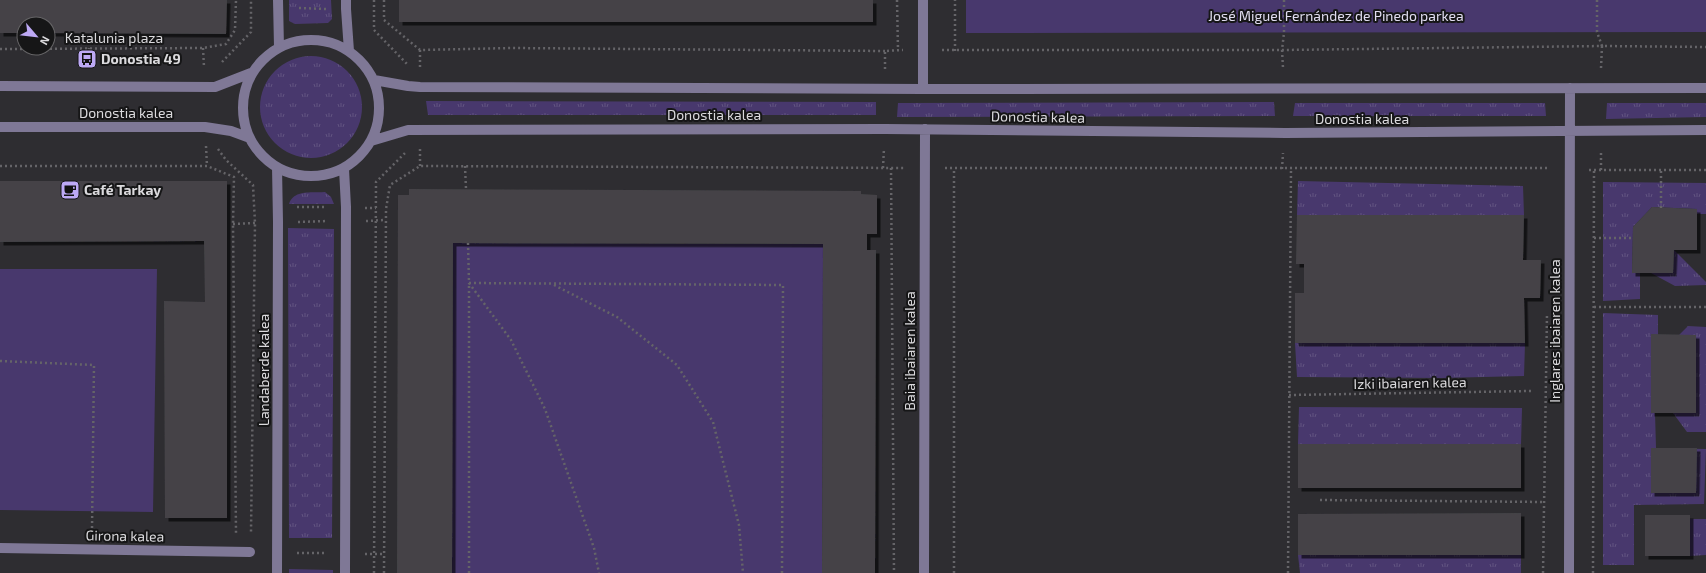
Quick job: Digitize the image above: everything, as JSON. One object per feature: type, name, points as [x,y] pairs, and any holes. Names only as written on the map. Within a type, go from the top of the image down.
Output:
[{"type":"street","points":[[923,0],[923,89]]},
{"type":"street","points":[[278,4],[279,47]]},
{"type":"street","points":[[346,5],[350,51]]},
{"type":"street","points":[[309,39],[330,42],[350,51],[364,64],[374,80],[378,96],[379,114],[371,141],[359,157],[344,169],[327,174],[312,176],[292,173],[277,167],[261,155],[250,138],[244,120],[243,102],[251,73],[264,57],[279,47],[294,41],[309,39]]},
{"type":"street","name":"Donostia kalea","points":[[0,86],[215,87],[251,73]]},
{"type":"street","name":"Donostia kalea","points":[[374,80],[408,86],[923,89],[1706,88]]},
{"type":"street","name":"Inglares ibaiaren kalea","points":[[1569,573],[1570,88]]},
{"type":"street","name":"Donostia kalea","points":[[0,127],[214,127],[250,138]]},
{"type":"street","name":"Donostia kalea","points":[[371,141],[408,130],[925,129],[1285,133],[1706,130]]},
{"type":"street","name":"Baia ibaiaren kalea","points":[[924,573],[925,129]]},
{"type":"street","name":"Landaberde kalea","points":[[277,167],[277,573]]},
{"type":"street","points":[[344,169],[346,207],[345,573]]},
{"type":"street","name":"Girona kalea","points":[[0,548],[250,552]]},
{"type":"path","name":"Katalunia plaza","points":[[0,49],[203,48],[226,44],[235,30],[236,0]]},
{"type":"path","points":[[215,87],[215,70],[229,53],[251,32],[250,0]]},
{"type":"path","points":[[374,0],[374,30],[408,65],[408,86]]},
{"type":"path","points":[[384,0],[384,20],[420,50],[512,48],[885,50]]},
{"type":"path","points":[[897,0],[898,50]]},
{"type":"path","points":[[955,0],[955,50]]},
{"type":"path","points":[[1284,0],[1282,50],[1602,46],[1597,32],[1597,0]]},
{"type":"path","points":[[251,7],[278,4],[346,5],[374,9]]},
{"type":"path","points":[[87,58],[89,48]]},
{"type":"path","points":[[214,127],[215,144],[226,160],[253,185],[255,223],[250,552]]},
{"type":"path","points":[[374,573],[376,182],[408,150],[408,130]]},
{"type":"path","points":[[0,166],[207,166],[234,177],[233,224],[236,552]]},
{"type":"path","points":[[384,573],[385,220],[390,186],[420,166],[1291,169],[1530,167],[1569,170],[1706,170]]},
{"type":"path","points":[[465,166],[466,189]]},
{"type":"path","points":[[891,168],[894,573]]},
{"type":"path","points":[[954,168],[954,573]]},
{"type":"path","points":[[1288,573],[1291,169]]},
{"type":"path","points":[[1593,573],[1594,170]]},
{"type":"path","points":[[1661,170],[1661,208]]},
{"type":"path","points":[[254,206],[376,208]]},
{"type":"path","points":[[233,224],[385,220]]},
{"type":"path","points":[[1594,238],[1633,238]]},
{"type":"path","points":[[468,243],[469,573]]},
{"type":"path","points":[[469,283],[554,285],[783,285],[782,573]]},
{"type":"path","points":[[469,283],[511,340],[545,409],[594,548],[599,573]]},
{"type":"path","points":[[554,285],[617,318],[677,365],[713,422],[739,525],[743,573]]},
{"type":"path","points":[[1594,308],[1706,307]]},
{"type":"path","points":[[1544,573],[1548,311]]},
{"type":"path","points":[[0,361],[94,365],[92,550]]},
{"type":"path","name":"Izki ibaiaren kalea","points":[[1289,395],[1530,392]]},
{"type":"path","points":[[1320,500],[1544,502]]},
{"type":"path","points":[[277,552],[384,554]]},
{"type":"green space","points":[[289,0],[331,0],[332,19],[328,23],[295,24],[289,21]]},
{"type":"green space","name":"José Miguel Fernández de Pinedo parkea","points":[[966,0],[1706,0],[1706,32],[966,33]]},
{"type":"green space","points":[[311,56],[330,60],[347,71],[358,88],[362,107],[358,126],[347,143],[330,154],[311,158],[292,154],[275,143],[264,126],[260,107],[264,88],[275,71],[292,60]]},
{"type":"green space","points":[[426,101],[876,102],[876,115],[428,115]]},
{"type":"green space","points":[[1274,102],[1275,116],[897,117],[898,103]]},
{"type":"green space","points":[[1295,103],[1545,103],[1546,116],[1293,116]]},
{"type":"green space","points":[[1607,103],[1706,103],[1706,117],[1606,119]]},
{"type":"green space","points":[[1298,181],[1523,186],[1524,215],[1297,215]]},
{"type":"green space","points":[[1603,182],[1706,183],[1706,214],[1697,214],[1697,209],[1652,207],[1633,227],[1632,273],[1640,273],[1640,299],[1603,301]]},
{"type":"green space","points":[[309,192],[325,192],[331,197],[334,204],[289,204],[291,199],[299,194]]},
{"type":"green space","points":[[288,228],[334,229],[332,538],[289,538]]},
{"type":"green space","points":[[453,243],[823,244],[822,573],[452,573]]},
{"type":"green space","points":[[1674,250],[1706,282],[1706,285],[1675,286],[1651,273],[1673,273]]},
{"type":"green space","points":[[0,269],[157,269],[153,512],[0,510]]},
{"type":"green space","points":[[1603,313],[1658,315],[1658,335],[1651,335],[1651,413],[1655,413],[1656,448],[1651,448],[1706,449],[1704,504],[1634,505],[1634,565],[1603,565]]},
{"type":"green space","points":[[1688,326],[1706,327],[1706,432],[1687,432],[1673,413],[1696,413],[1696,335],[1679,335]]},
{"type":"green space","points":[[1295,343],[1525,343],[1524,376],[1442,378],[1297,377]]},
{"type":"green space","points":[[1299,407],[1522,408],[1521,444],[1298,444]]},
{"type":"green space","points":[[1690,519],[1706,519],[1706,555],[1690,556]]},
{"type":"green space","points":[[1298,555],[1521,555],[1521,573],[1300,573]]},
{"type":"green space","points":[[289,569],[333,570],[333,573],[289,573]]},
{"type":"building","points":[[0,0],[227,0],[226,34],[56,33],[56,16],[16,16],[16,33],[0,33]]},
{"type":"building","points":[[399,0],[873,0],[873,22],[399,22]]},
{"type":"building","points":[[0,181],[227,181],[227,518],[165,518],[164,301],[205,302],[204,241],[0,242]]},
{"type":"building","points":[[409,189],[861,191],[861,194],[877,195],[877,234],[867,234],[867,250],[876,250],[875,573],[822,573],[823,244],[453,243],[452,573],[397,573],[398,195],[409,195]]},
{"type":"building","points":[[1652,207],[1697,209],[1697,250],[1674,250],[1673,273],[1632,273],[1633,227]]},
{"type":"building","points":[[1297,215],[1524,215],[1523,260],[1541,260],[1540,298],[1524,298],[1525,343],[1295,343],[1295,293],[1304,293],[1304,264],[1296,264]]},
{"type":"building","points":[[1651,334],[1696,335],[1696,413],[1651,413]]},
{"type":"building","points":[[1298,444],[1521,444],[1521,488],[1298,488]]},
{"type":"building","points":[[1651,448],[1697,448],[1696,493],[1651,493]]},
{"type":"building","points":[[1521,513],[1521,555],[1298,555],[1298,514]]},
{"type":"building","points":[[1645,515],[1690,515],[1690,556],[1645,556]]},
{"type":"place","name":"Donostia 49","points":[[87,59]]},
{"type":"place","name":"Café Tarkay","points":[[70,190]]}]
